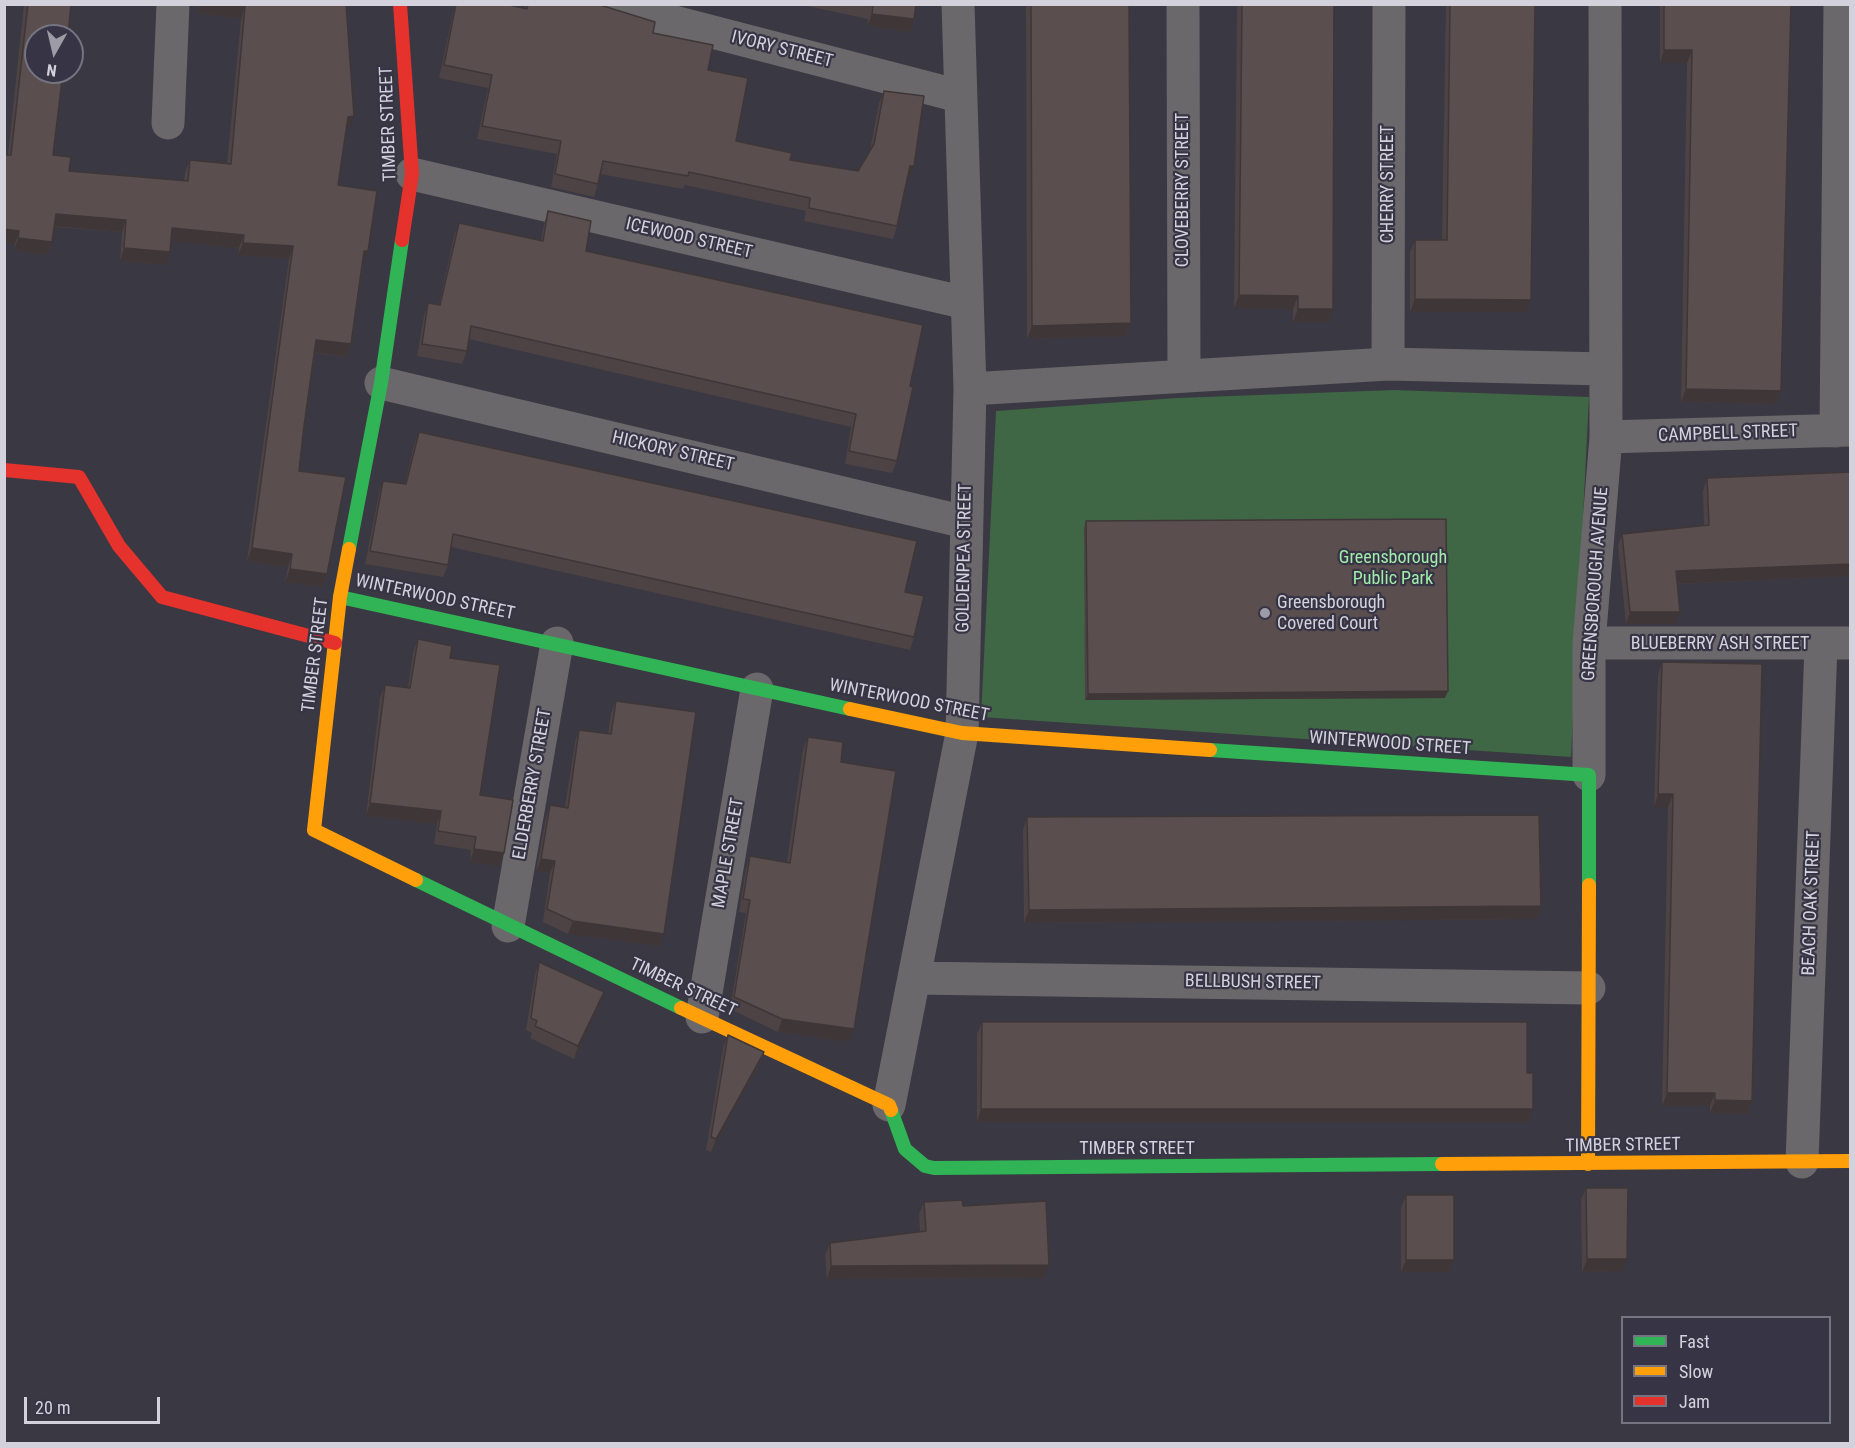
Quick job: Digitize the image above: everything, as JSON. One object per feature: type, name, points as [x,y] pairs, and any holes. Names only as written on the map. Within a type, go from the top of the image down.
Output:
[{"type":"street","points":[[168,123],[172,4]]},
{"type":"street","name":"TIMBER STREET","points":[[400,4],[412,174],[381,383],[340,597],[314,830],[508,926],[889,1105],[905,1149],[925,1166],[934,1168],[1851,1161]]},
{"type":"street","name":"IVORY STREET","points":[[605,4],[959,96]]},
{"type":"street","name":"GOLDENPEA STREET","points":[[889,1105],[916,978],[962,733],[965,522],[970,389],[959,96],[958,4]]},
{"type":"street","name":"CLOVEBERRY STREET","points":[[1183,4],[1184,375]]},
{"type":"street","name":"CHERRY STREET","points":[[1388,364],[1389,4]]},
{"type":"street","name":"GREENSBOROUGH AVENUE","points":[[1588,1164],[1589,643],[1606,437],[1605,4]]},
{"type":"street","points":[[1840,4],[1843,430]]},
{"type":"street","name":"ICEWOOD STREET","points":[[412,174],[966,303]]},
{"type":"street","points":[[970,389],[1388,364],[1606,369]]},
{"type":"street","name":"HICKORY STREET","points":[[381,383],[965,522]]},
{"type":"street","name":"CAMPBELL STREET","points":[[1606,437],[1843,430]]},
{"type":"street","points":[[4,470],[79,477],[119,546],[162,597],[335,643]]},
{"type":"street","name":"WINTERWOOD STREET","points":[[340,597],[962,733],[1589,775]]},
{"type":"street","name":"ELDERBERRY STREET","points":[[508,926],[557,643]]},
{"type":"street","name":"BLUEBERRY ASH STREET","points":[[1589,643],[1836,644]]},
{"type":"street","name":"BEACH OAK STREET","points":[[1802,1162],[1836,644]]},
{"type":"street","name":"MAPLE STREET","points":[[702,1017],[757,689]]},
{"type":"street","name":"BELLBUSH STREET","points":[[916,978],[1589,988]]},
{"type":"green space","name":"Greensborough Public Park","points":[[1394,390],[1589,397],[1571,757],[981,717],[996,411],[1177,398]]},
{"type":"building","points":[[28,4],[71,4],[69,24],[26,24]]},
{"type":"building","points":[[234,4],[346,4],[354,116],[348,117],[338,185],[377,191],[368,251],[364,251],[351,344],[316,340],[304,426],[299,471],[346,477],[327,574],[290,569],[292,554],[252,548],[293,246],[243,243],[244,235],[172,228],[170,252],[124,248],[126,220],[56,214],[52,242],[18,238],[19,231],[4,229],[4,155],[11,155],[24,40],[24,84],[62,84],[53,155],[71,157],[69,171],[188,181],[190,160],[231,164],[245,6]]},
{"type":"building","points":[[456,4],[505,4],[527,9],[528,4],[597,4],[655,22],[653,33],[713,45],[708,70],[748,78],[736,141],[792,153],[790,160],[858,171],[874,144],[884,91],[924,96],[914,166],[910,166],[897,226],[809,208],[810,198],[689,172],[688,176],[603,161],[598,184],[555,174],[561,141],[482,126],[492,75],[444,65]]},
{"type":"building","points":[[866,4],[916,4],[914,19],[872,14],[873,6]]},
{"type":"building","points":[[1031,4],[1129,4],[1131,323],[1032,326]]},
{"type":"building","points":[[1242,4],[1334,4],[1333,309],[1298,309],[1298,296],[1239,295]]},
{"type":"building","points":[[1450,4],[1535,4],[1531,300],[1415,299],[1415,240],[1447,240]]},
{"type":"building","points":[[1664,4],[1791,4],[1781,391],[1686,389],[1692,50],[1664,50]]},
{"type":"building","points":[[548,211],[591,221],[586,251],[923,325],[910,386],[913,387],[897,461],[849,451],[856,414],[471,326],[467,351],[422,344],[428,303],[440,305],[459,223],[543,241]]},
{"type":"building","points":[[419,432],[917,541],[905,592],[924,596],[914,637],[453,534],[448,565],[370,551],[383,481],[406,484]]},
{"type":"building","points":[[1851,472],[1851,564],[1676,571],[1680,612],[1630,612],[1622,534],[1709,525],[1707,478]]},
{"type":"building","name":"Greensborough Covered Court","points":[[1446,519],[1448,691],[1088,694],[1086,521]]},
{"type":"building","points":[[418,639],[452,646],[450,658],[500,665],[480,795],[513,800],[504,853],[474,849],[476,837],[438,831],[441,811],[370,803],[385,685],[410,688]]},
{"type":"building","points":[[1662,662],[1762,664],[1752,1101],[1715,1100],[1715,1093],[1667,1093],[1673,794],[1658,794]]},
{"type":"building","points":[[616,701],[696,712],[664,934],[573,921],[547,909],[555,861],[541,859],[550,805],[568,808],[579,730],[611,734]]},
{"type":"building","points":[[808,737],[843,742],[841,762],[896,771],[854,1029],[782,1019],[734,997],[750,900],[743,899],[750,856],[790,863]]},
{"type":"building","points":[[1539,815],[1541,906],[1029,910],[1027,817]]},
{"type":"building","points":[[539,962],[604,992],[578,1046],[535,1026],[537,1021],[531,1018]]},
{"type":"building","points":[[982,1022],[1527,1022],[1527,1073],[1533,1073],[1533,1109],[981,1109]]},
{"type":"building","points":[[728,1035],[764,1052],[716,1139],[711,1137]]},
{"type":"building","points":[[1586,1188],[1628,1188],[1627,1259],[1587,1259]]},
{"type":"building","points":[[1406,1195],[1454,1195],[1454,1260],[1406,1260]]},
{"type":"building","points":[[962,1200],[963,1206],[1046,1201],[1049,1265],[831,1266],[830,1243],[926,1231],[924,1202]]},
{"type":"traffic: fast","points":[[349,549],[381,383],[402,240]]},
{"type":"traffic: fast","points":[[340,597],[850,709]]},
{"type":"traffic: fast","points":[[1210,750],[1589,775],[1589,885]]},
{"type":"traffic: fast","points":[[416,880],[681,1008]]},
{"type":"traffic: fast","points":[[891,1110],[905,1149],[925,1166],[934,1168],[1442,1164]]},
{"type":"traffic: slow","points":[[349,549],[340,597],[314,830],[416,880]]},
{"type":"traffic: slow","points":[[850,709],[962,733],[1210,750]]},
{"type":"traffic: slow","points":[[1588,1164],[1589,885]]},
{"type":"traffic: slow","points":[[681,1008],[889,1105],[891,1110]]},
{"type":"traffic: slow","points":[[1442,1164],[1850,1161]]},
{"type":"traffic: jam","points":[[400,4],[412,174],[402,240]]},
{"type":"traffic: jam","points":[[4,470],[79,477],[119,546],[162,597],[335,643]]},
{"type":"place","name":"Greensborough Covered Court","points":[[1265,613]]}]
